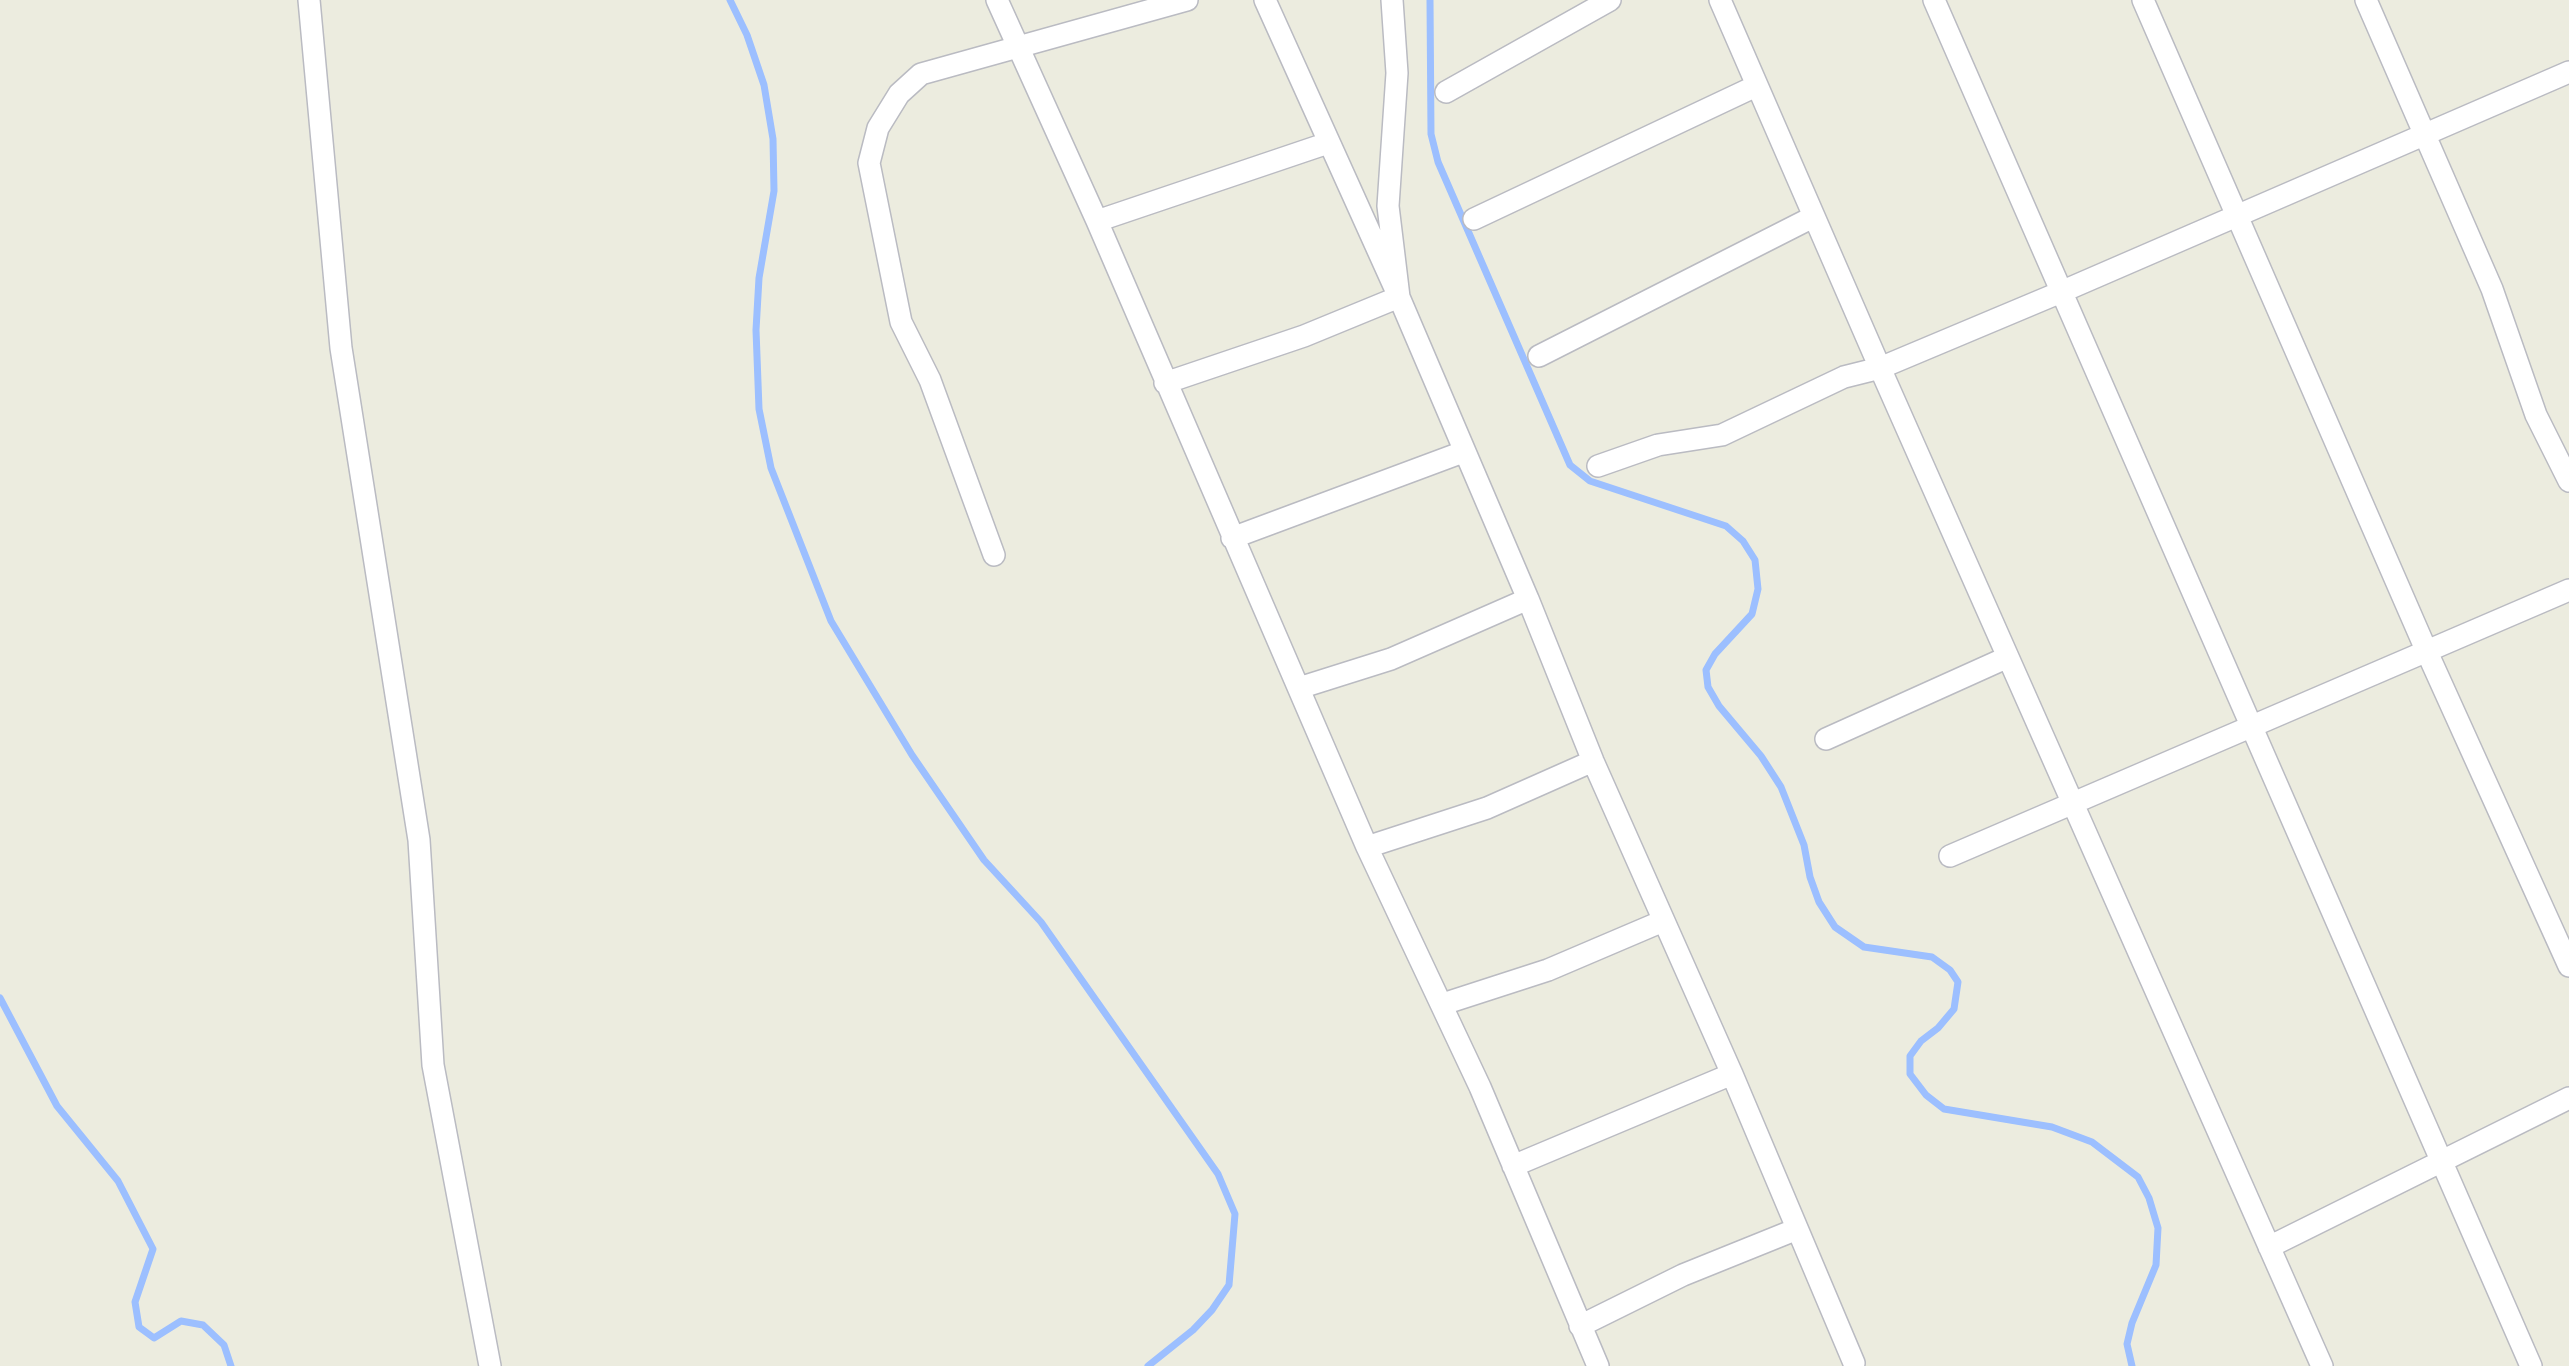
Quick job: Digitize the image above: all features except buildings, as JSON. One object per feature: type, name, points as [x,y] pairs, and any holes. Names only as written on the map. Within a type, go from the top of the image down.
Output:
[{"type":"street","points":[[309,0],[341,348],[419,840],[433,1065],[490,1366]]},
{"type":"street","points":[[997,0],[1017,49],[1097,221],[1367,847],[1443,1004],[1598,1366]]},
{"type":"street","points":[[994,555],[930,380],[901,321],[869,163],[885,114],[910,83],[921,74],[1187,0]]},
{"type":"street","points":[[1264,0],[1398,297],[1528,599],[1593,761],[1732,1074],[1854,1363]]},
{"type":"street","points":[[1392,0],[1396,73],[1388,206],[1398,297]]},
{"type":"street","points":[[1446,92],[1610,0]]},
{"type":"street","points":[[1720,0],[1813,217],[2322,1366]]},
{"type":"street","points":[[1934,0],[2531,1366]]},
{"type":"street","points":[[2143,0],[2427,652],[2569,966]]},
{"type":"street","points":[[2366,0],[2492,289],[2536,415],[2569,481]]},
{"type":"street","points":[[1598,466],[1658,445],[1722,435],[1844,377],[1880,368],[2061,292],[2569,72]]},
{"type":"street","points":[[1474,219],[1756,86]]},
{"type":"street","points":[[1097,221],[1328,143]]},
{"type":"street","points":[[1539,356],[1813,217]]},
{"type":"street","points":[[1166,383],[1304,336],[1398,297]]},
{"type":"street","points":[[1232,538],[1463,452]]},
{"type":"street","points":[[1950,856],[2569,590]]},
{"type":"street","points":[[1299,688],[1391,659],[1528,599]]},
{"type":"street","points":[[1826,739],[2008,657]]},
{"type":"street","points":[[1367,847],[1487,808],[1593,761]]},
{"type":"street","points":[[1443,1004],[1548,970],[1663,921]]},
{"type":"street","points":[[1513,1166],[1732,1074]]},
{"type":"street","points":[[2270,1247],[2444,1163],[2569,1098]]},
{"type":"street","points":[[1580,1326],[1683,1275],[1797,1229]]},
{"type":"waterway","points":[[730,0],[747,35],[764,85],[773,139],[774,191],[759,278],[756,330],[759,409],[771,468],[831,621],[912,755],[984,860],[1041,922],[1218,1174],[1235,1214],[1229,1285],[1212,1310],[1193,1330],[1148,1366]]},
{"type":"waterway","points":[[1430,0],[1431,134],[1438,162],[1570,465],[1590,481],[1726,526],[1743,541],[1755,560],[1758,589],[1752,614],[1715,654],[1706,670],[1708,687],[1719,706],[1761,756],[1781,787],[1804,845],[1810,877],[1819,902],[1835,927],[1864,947],[1932,957],[1950,970],[1958,982],[1954,1009],[1938,1028],[1921,1041],[1910,1056],[1910,1074],[1926,1095],[1944,1109],[2052,1127],[2092,1142],[2138,1177],[2149,1198],[2158,1228],[2156,1265],[2132,1323],[2127,1344],[2132,1366]]},
{"type":"waterway","points":[[0,998],[57,1106],[118,1181],[153,1249],[135,1302],[139,1327],[154,1338],[181,1321],[203,1325],[224,1345],[231,1366]]}]
